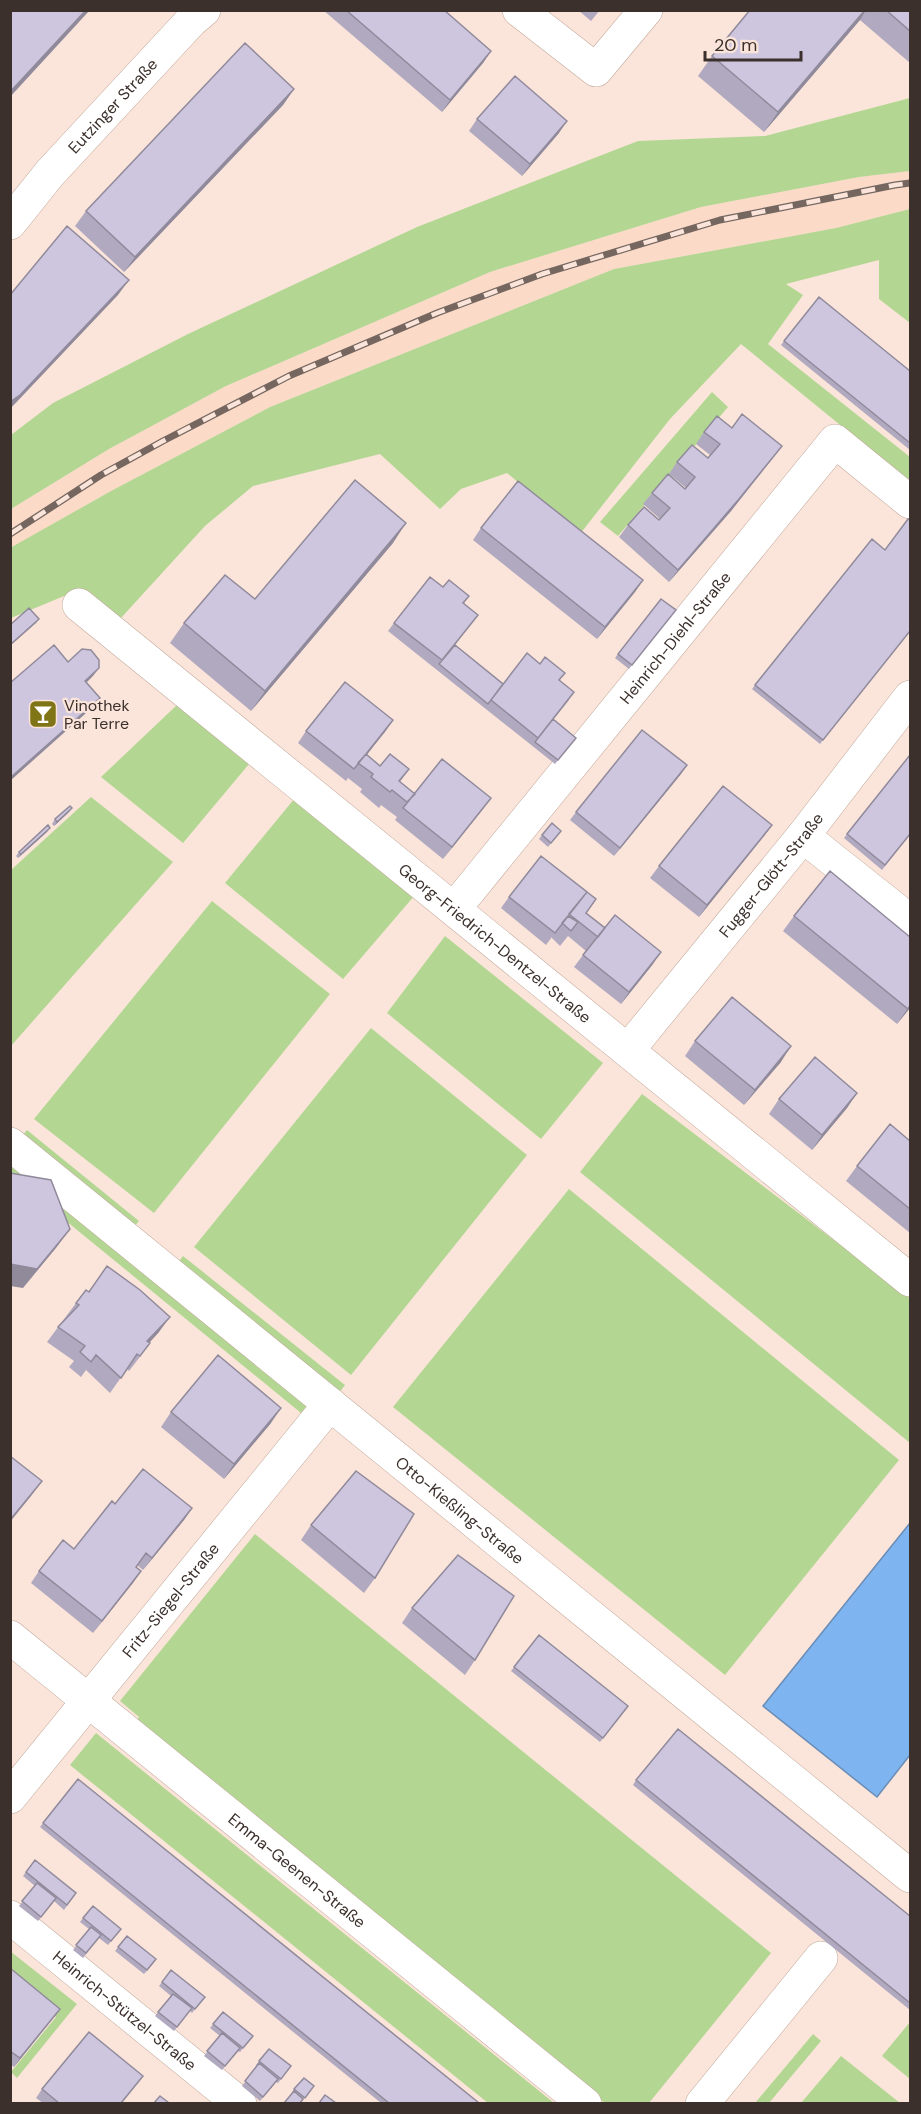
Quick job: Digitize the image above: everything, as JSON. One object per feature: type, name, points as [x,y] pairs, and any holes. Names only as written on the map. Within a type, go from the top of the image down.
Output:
[{"type":"street","name":"Eutzinger Straße","points":[[19,214],[50,173],[191,21],[204,10]]},
{"type":"street","points":[[519,10],[596,70],[646,10]]},
{"type":"street","name":"Heinrich-Diehl-Straße","points":[[454,909],[835,441],[910,502]]},
{"type":"street","name":"Georg-Friedrich-Dentzel-Straße","points":[[79,605],[910,1280]]},
{"type":"street","name":"Fugger-Glött-Straße","points":[[628,1050],[803,836],[910,698]]},
{"type":"street","points":[[803,836],[910,921]]},
{"type":"street","name":"Otto-Kießling-Straße","points":[[10,1144],[910,1876]]},
{"type":"street","name":"Fritz-Siegel-Straße","points":[[10,1797],[330,1404]]},
{"type":"street","name":"Emma-Geenen-Straße","points":[[10,1637],[585,2103]]},
{"type":"street","name":"Heinrich-Stützel-Straße","points":[[10,1917],[240,2103]]},
{"type":"street","points":[[702,2103],[820,1958]]},
{"type":"shaded area","points":[[910,171],[910,209],[836,228],[614,269],[270,407],[111,491],[11,548],[11,509],[109,449],[226,386],[490,272],[701,207],[859,177]]},
{"type":"green space","points":[[910,98],[910,171],[859,177],[701,207],[490,272],[226,386],[109,449],[11,509],[11,435],[53,403],[188,334],[417,227],[638,141],[765,136]]},
{"type":"green space","points":[[910,209],[910,323],[879,299],[879,260],[786,284],[803,295],[768,344],[910,457],[910,482],[741,344],[670,419],[580,534],[507,473],[461,489],[440,509],[380,454],[253,486],[205,526],[110,630],[69,594],[11,618],[10,548],[111,491],[270,407],[614,269],[836,228]]},
{"type":"green space","points":[[712,392],[728,407],[618,536],[600,522]]},
{"type":"green space","points":[[178,704],[249,764],[183,843],[101,777]]},
{"type":"green space","points":[[91,797],[173,862],[11,1046],[11,870]]},
{"type":"green space","points":[[295,798],[415,895],[343,979],[225,883]]},
{"type":"green space","points":[[212,901],[330,994],[154,1213],[34,1119]]},
{"type":"green space","points":[[445,936],[603,1063],[541,1139],[387,1013]]},
{"type":"green space","points":[[371,1028],[527,1155],[351,1375],[194,1247]]},
{"type":"green space","points":[[642,1094],[910,1298],[910,1443],[580,1172]]},
{"type":"green space","points":[[27,1130],[139,1221],[133,1228],[21,1137]]},
{"type":"green space","points":[[10,1165],[317,1415],[312,1422],[11,1176]]},
{"type":"green space","points":[[569,1189],[899,1460],[725,1675],[393,1407]]},
{"type":"green space","points":[[183,1256],[345,1385],[339,1393],[177,1264]]},
{"type":"green space","points":[[255,1534],[771,1953],[649,2103],[605,2103],[135,1723],[139,1717],[120,1701]]},
{"type":"green space","points":[[96,1733],[554,2103],[488,2103],[70,1765]]},
{"type":"green space","points":[[10,1951],[77,2004],[17,2078],[11,2072],[56,2017],[11,1980]]},
{"type":"green space","points":[[910,2022],[910,2079],[882,2056]]},
{"type":"green space","points":[[813,2034],[821,2041],[769,2103],[755,2103]]},
{"type":"green space","points":[[841,2056],[900,2103],[801,2103]]},
{"type":"water","points":[[910,1523],[910,1755],[877,1797],[763,1706]]},
{"type":"building","points":[[10,10],[86,10],[10,92]]},
{"type":"building","points":[[346,10],[444,10],[491,51],[450,100]]},
{"type":"building","points":[[750,10],[865,10],[778,112],[712,56]]},
{"type":"building","points":[[886,10],[910,10],[910,31]]},
{"type":"building","points":[[245,43],[294,89],[135,257],[86,211]]},
{"type":"building","points":[[515,76],[567,121],[530,164],[477,119]]},
{"type":"building","points":[[67,226],[129,280],[20,395],[10,402],[10,295]]},
{"type":"building","points":[[819,297],[910,371],[910,443],[784,341]]},
{"type":"building","points":[[742,414],[782,446],[678,570],[628,525],[644,507],[659,520],[670,508],[652,493],[668,474],[685,489],[695,477],[677,462],[692,445],[708,458],[720,444],[704,432],[717,416],[732,428]]},
{"type":"building","points":[[355,480],[406,523],[265,691],[184,623],[225,575],[255,599]]},
{"type":"building","points":[[518,481],[643,580],[605,627],[481,528]]},
{"type":"building","points":[[908,519],[910,520],[910,631],[823,740],[755,685],[872,539],[885,550]]},
{"type":"building","points":[[430,577],[443,587],[449,580],[469,596],[463,603],[478,615],[442,660],[394,623]]},
{"type":"building","points":[[661,599],[676,610],[632,665],[618,654]]},
{"type":"building","points":[[29,608],[39,619],[11,644],[10,625]]},
{"type":"building","points":[[54,645],[68,662],[82,649],[91,650],[99,660],[99,668],[85,681],[100,698],[10,778],[10,683]]},
{"type":"building","points":[[455,645],[503,684],[488,704],[439,664]]},
{"type":"building","points":[[527,653],[540,664],[545,657],[565,673],[559,680],[574,692],[538,738],[491,700]]},
{"type":"building","points":[[345,682],[393,720],[354,769],[306,731]]},
{"type":"building","points":[[553,719],[576,738],[558,760],[535,742]]},
{"type":"building","points":[[642,730],[687,765],[620,848],[576,812]]},
{"type":"building","points":[[366,754],[380,766],[390,754],[409,769],[399,781],[415,794],[407,802],[371,777],[373,774],[358,763]]},
{"type":"building","points":[[910,755],[910,834],[885,865],[847,834]]},
{"type":"building","points":[[442,759],[491,798],[452,847],[403,808]]},
{"type":"building","points":[[723,786],[772,825],[707,905],[659,866]]},
{"type":"building","points":[[70,806],[72,808],[57,822],[55,819]]},
{"type":"building","points":[[552,823],[561,831],[551,843],[542,835]]},
{"type":"building","points":[[48,825],[50,828],[21,854],[19,852]]},
{"type":"building","points":[[541,856],[587,892],[555,933],[509,897]]},
{"type":"building","points":[[830,871],[910,937],[910,1005],[908,1009],[794,916]]},
{"type":"building","points":[[587,892],[596,899],[586,913],[605,928],[598,937],[569,914]]},
{"type":"building","points":[[615,915],[661,952],[629,992],[583,955]]},
{"type":"building","points":[[568,916],[578,922],[571,931],[562,923]]},
{"type":"building","points":[[732,997],[791,1046],[755,1090],[695,1041]]},
{"type":"building","points":[[815,1057],[857,1093],[822,1135],[779,1099]]},
{"type":"building","points":[[890,1124],[910,1141],[910,1209],[857,1166]]},
{"type":"building","points":[[10,1173],[51,1180],[70,1229],[37,1269],[10,1264]]},
{"type":"building","points":[[107,1266],[140,1290],[170,1317],[147,1341],[150,1343],[140,1356],[137,1354],[121,1378],[96,1355],[91,1362],[80,1352],[85,1346],[58,1327],[79,1305],[76,1303],[86,1290],[89,1292]]},
{"type":"building","points":[[218,1355],[281,1408],[234,1464],[171,1412]]},
{"type":"building","points":[[10,1456],[42,1481],[10,1520]]},
{"type":"building","points":[[143,1469],[192,1508],[152,1558],[146,1553],[136,1567],[141,1571],[102,1621],[39,1571],[63,1540],[74,1549],[112,1501],[115,1504]]},
{"type":"building","points":[[356,1471],[414,1514],[375,1578],[311,1525]]},
{"type":"building","points":[[458,1555],[514,1596],[475,1660],[412,1608]]},
{"type":"building","points":[[539,1635],[628,1706],[603,1738],[514,1667]]},
{"type":"building","points":[[678,1729],[910,1916],[910,2003],[636,1780]]},
{"type":"building","points":[[78,1779],[479,2103],[389,2103],[43,1823]]},
{"type":"building","points":[[35,1860],[76,1893],[67,1905],[26,1872]]},
{"type":"building","points":[[37,1883],[56,1898],[41,1917],[22,1901]]},
{"type":"building","points":[[93,1906],[121,1929],[111,1941],[83,1918]]},
{"type":"building","points":[[91,1927],[101,1935],[86,1953],[76,1945]]},
{"type":"building","points":[[127,1936],[156,1959],[147,1970],[118,1947]]},
{"type":"building","points":[[10,1968],[60,2009],[20,2058],[10,2051]]},
{"type":"building","points":[[171,1970],[205,1997],[195,2009],[162,1982]]},
{"type":"building","points":[[173,1994],[192,2008],[177,2027],[158,2012]]},
{"type":"building","points":[[223,2012],[253,2036],[243,2048],[213,2024]]},
{"type":"building","points":[[89,2032],[143,2076],[121,2103],[59,2103],[42,2089]]},
{"type":"building","points":[[222,2033],[240,2048],[225,2066],[207,2051]]},
{"type":"building","points":[[269,2049],[291,2066],[281,2079],[259,2061]]},
{"type":"building","points":[[259,2063],[278,2079],[263,2097],[245,2081]]},
{"type":"building","points":[[304,2078],[314,2086],[305,2098],[294,2089]]},
{"type":"building","points":[[294,2091],[303,2099],[300,2103],[284,2103]]},
{"type":"building","points":[[325,2095],[336,2103],[319,2103]]},
{"type":"building","points":[[160,2096],[169,2103],[154,2103]]},
{"type":"railway","points":[[10,534],[101,475],[163,441],[289,376],[437,313],[542,274],[720,220],[910,183]]},
{"type":"place","name":"Vinothek Par Terre","points":[[43,714]]}]
